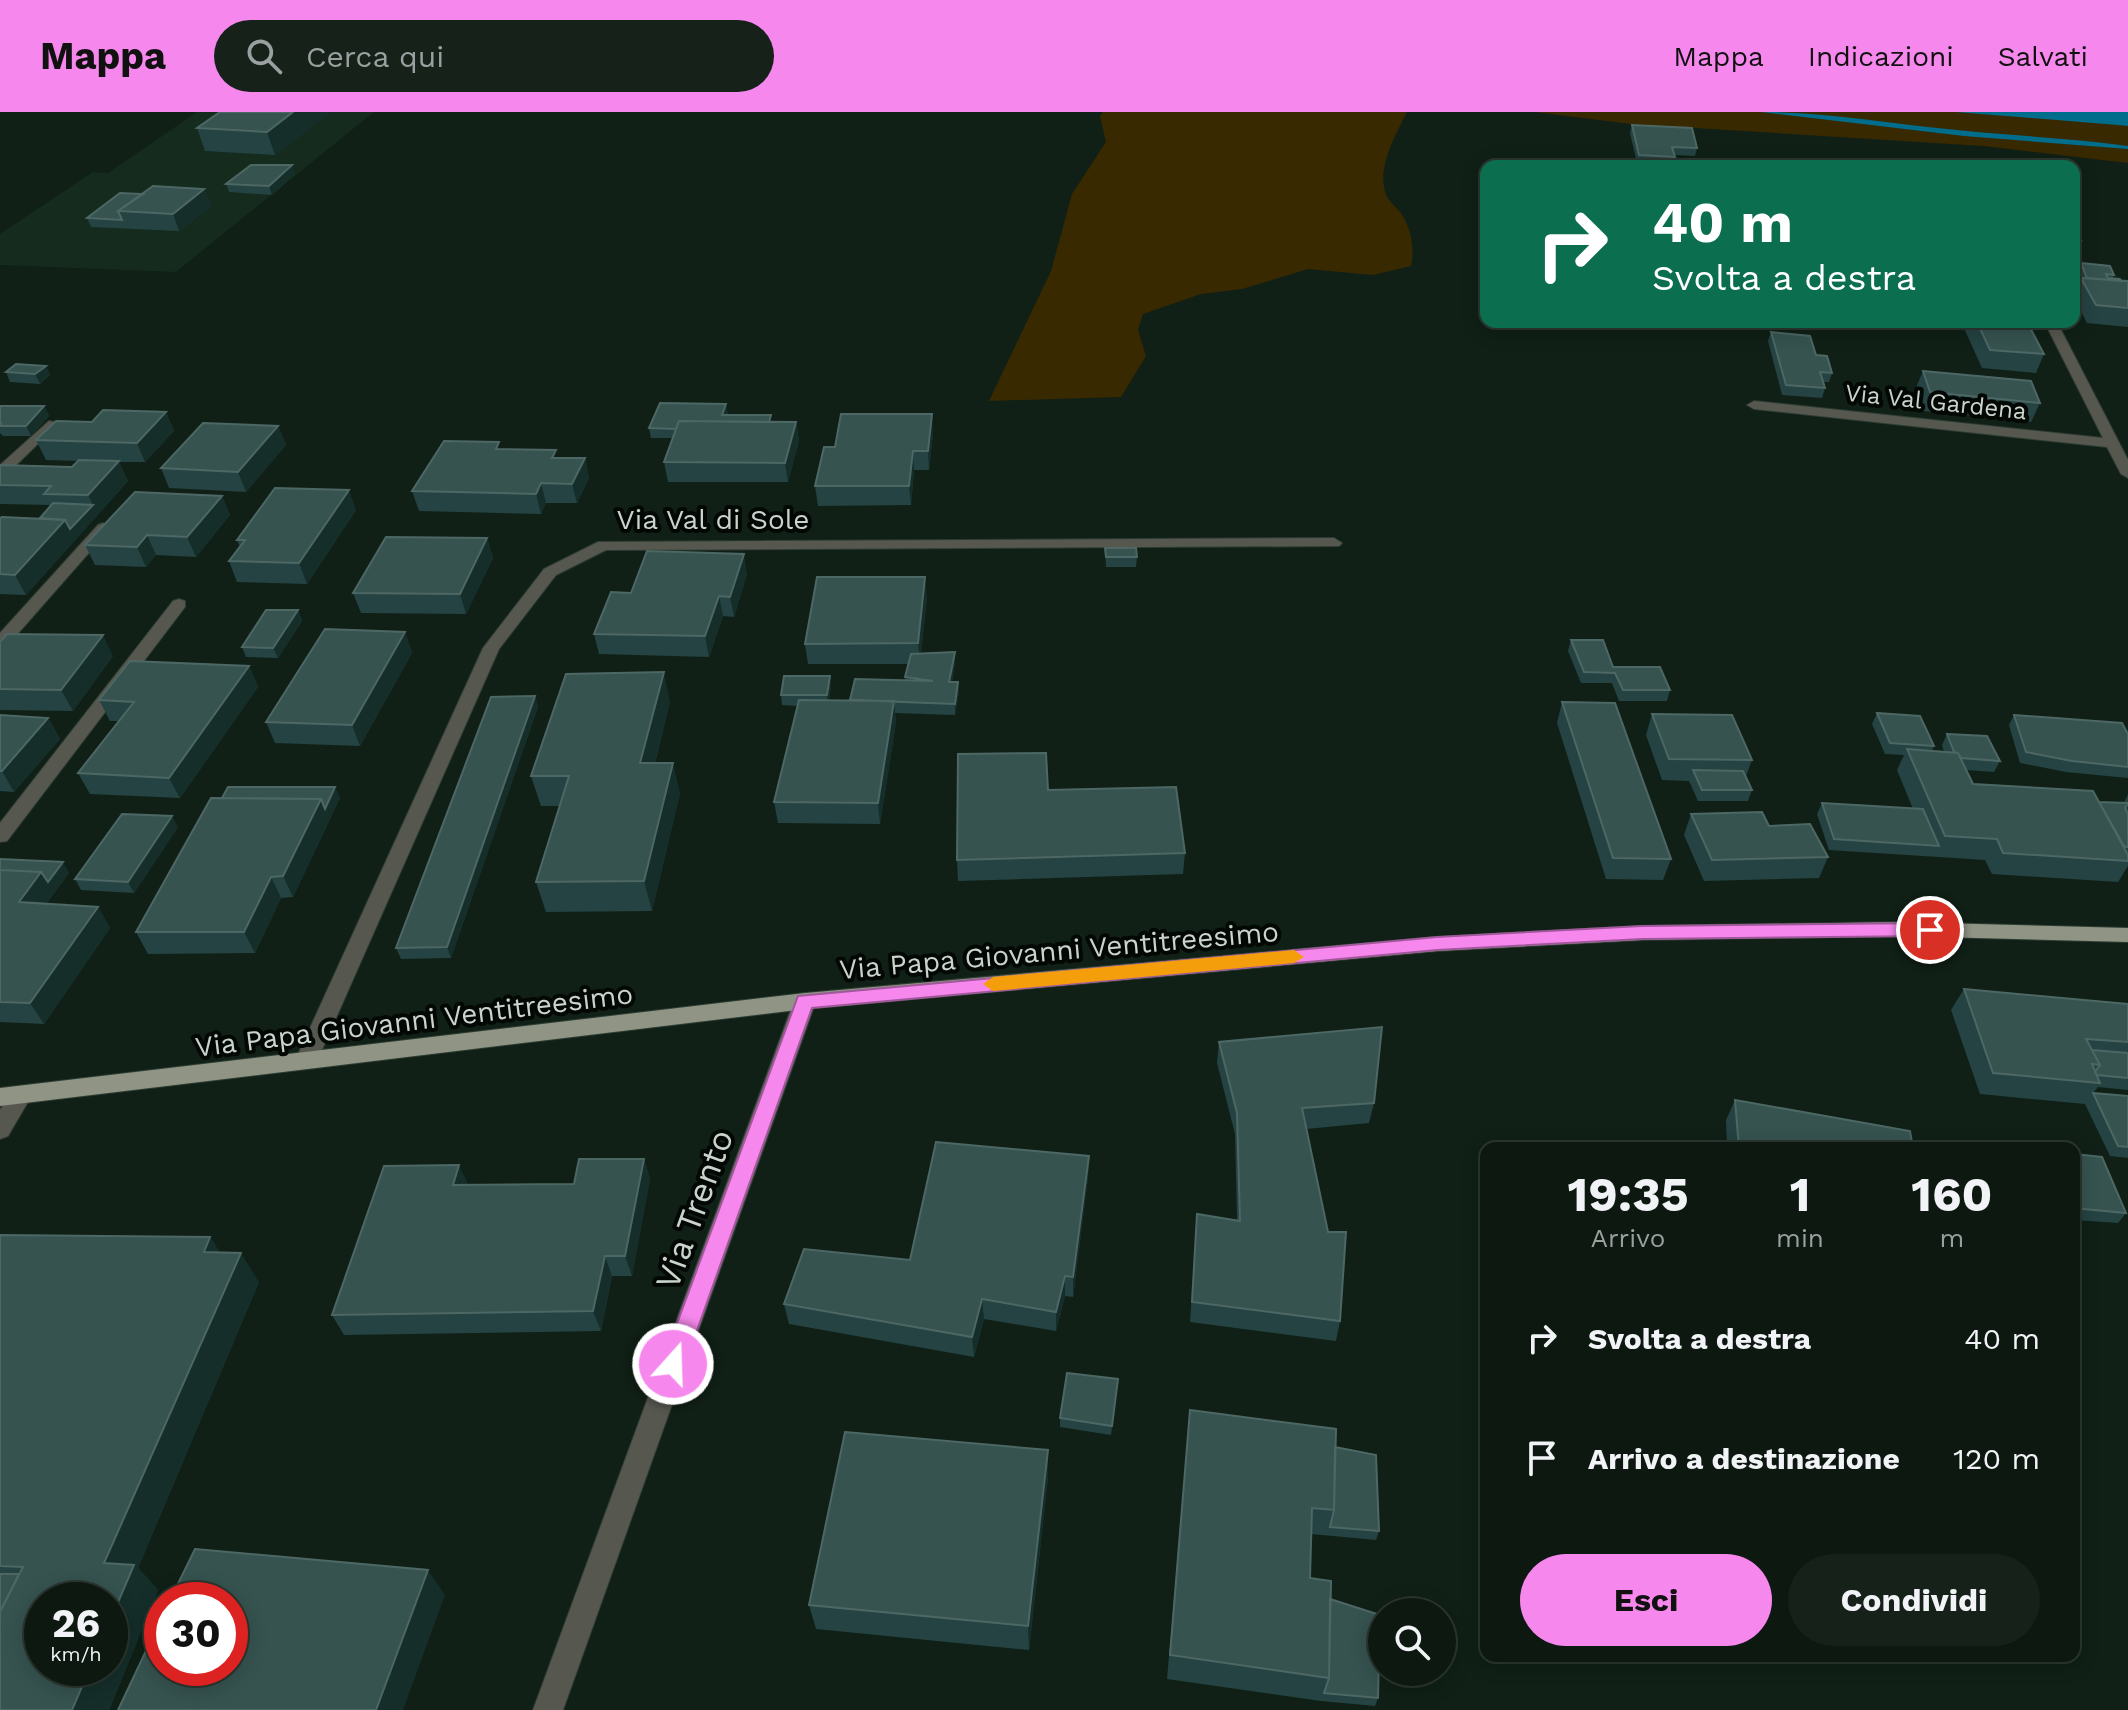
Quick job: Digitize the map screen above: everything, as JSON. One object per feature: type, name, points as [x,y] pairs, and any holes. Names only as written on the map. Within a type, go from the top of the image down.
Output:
[{"type":"main road","name":"Via Papa Giovanni Ventitreesimo","points":[[10,1096],[805,1001],[1437,944],[1642,933],[1901,929],[2128,935]]},
{"type":"street","points":[[2054,328],[2128,474]]},
{"type":"street","name":"Via Val Gardena","points":[[1754,405],[2112,443]]},
{"type":"street","points":[[0,473],[49,425]]},
{"type":"street","points":[[0,643],[110,520]]},
{"type":"street","name":"Via Val di Sole","points":[[306,1061],[491,648],[550,572],[603,545],[1334,543]]},
{"type":"street","points":[[0,836],[179,604]]},
{"type":"street","name":"Via Trento","points":[[548,1710],[805,1001]]},
{"type":"street","points":[[0,1130],[10,1096]]},
{"type":"shaded area","points":[[197,112],[374,112],[176,272],[0,265],[0,234],[93,172],[108,173]]},
{"type":"shaded area","points":[[1103,112],[1407,112],[1388,153],[1383,176],[1387,197],[1404,218],[1409,231],[1413,252],[1411,266],[1373,275],[1308,269],[1242,289],[1201,294],[1143,314],[1138,330],[1146,356],[1121,397],[989,401],[1051,271],[1072,194],[1106,142],[1100,116]]},
{"type":"shaded area","points":[[1535,112],[2128,112],[2128,163],[1983,146],[1631,124]]},
{"type":"water","points":[[1761,112],[1835,116],[2085,141],[2128,146],[2128,149],[1964,136]]},
{"type":"water","points":[[1956,112],[2128,112],[2128,126],[2118,125]]},
{"type":"building","points":[[220,112],[293,112],[267,132],[197,128]]},
{"type":"building","points":[[1632,125],[1692,128],[1697,148],[1672,147],[1675,157],[1639,155]]},
{"type":"building","points":[[251,165],[292,165],[269,186],[226,184]]},
{"type":"building","points":[[153,186],[204,189],[173,214],[118,211]]},
{"type":"building","points":[[120,193],[143,194],[118,211],[122,220],[87,218]]},
{"type":"building","points":[[2081,263],[2110,266],[2114,275],[2106,274],[2108,278],[2121,281],[2087,278]]},
{"type":"building","points":[[2081,278],[2128,281],[2128,308],[2096,305]]},
{"type":"building","points":[[1980,328],[2030,328],[2044,354],[1990,350]]},
{"type":"building","points":[[1771,332],[1810,336],[1816,355],[1827,356],[1832,373],[1820,372],[1825,388],[1786,385]]},
{"type":"building","points":[[16,364],[46,366],[35,374],[6,372]]},
{"type":"building","points":[[1923,371],[2031,381],[2040,403],[1930,392]]},
{"type":"building","points":[[660,403],[726,404],[722,415],[771,415],[769,422],[679,421],[676,429],[649,428]]},
{"type":"building","points":[[0,406],[44,406],[26,426],[0,426]]},
{"type":"building","points":[[103,410],[166,412],[137,443],[36,440],[56,421],[92,422]]},
{"type":"building","points":[[841,414],[932,414],[928,451],[913,451],[909,486],[815,486],[824,447],[835,447]]},
{"type":"building","points":[[679,421],[796,422],[785,463],[664,462]]},
{"type":"building","points":[[203,423],[278,426],[238,472],[161,468]]},
{"type":"building","points":[[444,441],[499,442],[496,449],[556,450],[552,458],[585,458],[572,484],[541,483],[536,494],[412,491]]},
{"type":"building","points":[[79,460],[119,461],[88,495],[44,494],[51,486],[0,485],[0,465],[72,467]]},
{"type":"building","points":[[275,488],[349,490],[299,563],[229,561],[245,540],[237,540]]},
{"type":"building","points":[[135,492],[222,496],[187,537],[147,535],[137,547],[85,545]]},
{"type":"building","points":[[53,503],[93,505],[70,529],[65,520],[40,518]]},
{"type":"building","points":[[2,517],[65,520],[15,575],[0,574]]},
{"type":"building","points":[[386,537],[487,538],[460,594],[353,593]]},
{"type":"building","points":[[1105,548],[1136,548],[1137,557],[1106,557]]},
{"type":"building","points":[[647,551],[744,554],[730,597],[719,596],[705,636],[594,634],[611,592],[631,593]]},
{"type":"building","points":[[817,577],[925,577],[918,643],[805,644]]},
{"type":"building","points":[[266,610],[298,610],[273,648],[242,647]]},
{"type":"building","points":[[325,629],[405,632],[352,725],[266,722]]},
{"type":"building","points":[[7,634],[103,635],[61,690],[0,689],[0,642]]},
{"type":"building","points":[[1571,640],[1603,640],[1613,667],[1660,667],[1670,690],[1623,690],[1615,673],[1584,672]]},
{"type":"building","points":[[955,652],[949,682],[958,682],[955,704],[850,700],[855,679],[933,681],[905,677],[911,654]]},
{"type":"building","points":[[130,661],[249,666],[169,778],[78,773],[134,702],[99,700]]},
{"type":"building","points":[[664,672],[640,763],[673,763],[644,881],[536,882],[569,776],[531,776],[566,674]]},
{"type":"building","points":[[784,676],[830,676],[827,695],[781,695]]},
{"type":"building","points":[[535,696],[447,947],[396,948],[491,697]]},
{"type":"building","points":[[799,700],[894,701],[878,803],[774,802]]},
{"type":"building","points":[[1562,702],[1615,703],[1671,859],[1613,858]]},
{"type":"building","points":[[1877,713],[1920,716],[1934,746],[1890,743]]},
{"type":"building","points":[[1652,714],[1732,715],[1752,760],[1669,759]]},
{"type":"building","points":[[0,715],[48,718],[2,771],[0,771]]},
{"type":"building","points":[[2014,715],[2122,723],[2128,734],[2128,767],[2026,752]]},
{"type":"building","points":[[1947,734],[1987,736],[2000,761],[1961,758],[1954,752]]},
{"type":"building","points":[[1907,749],[1958,753],[1973,784],[2093,791],[2128,855],[2128,861],[2003,853],[1997,839],[1945,836]]},
{"type":"building","points":[[1046,753],[1048,790],[1176,787],[1185,853],[957,860],[958,754]]},
{"type":"building","points":[[1693,770],[1743,771],[1752,790],[1702,790]]},
{"type":"building","points":[[228,787],[335,787],[325,809],[321,799],[222,798]]},
{"type":"building","points":[[211,798],[321,799],[283,876],[271,877],[244,932],[136,932]]},
{"type":"building","points":[[2099,802],[2128,803],[2125,808],[2128,814],[2128,847],[2124,846]]},
{"type":"building","points":[[1822,803],[1923,809],[1939,846],[1834,839]]},
{"type":"building","points":[[1762,812],[1769,826],[1810,824],[1828,857],[1712,860],[1691,814]]},
{"type":"building","points":[[122,814],[172,816],[128,882],[75,879]]},
{"type":"building","points":[[0,859],[63,862],[48,882],[41,872],[0,870]]},
{"type":"building","points":[[0,870],[41,872],[19,902],[98,907],[30,1003],[0,1002]]},
{"type":"building","points":[[1964,989],[2128,1004],[2128,1042],[2086,1039],[2100,1065],[2092,1064],[2100,1083],[1993,1073]]},
{"type":"building","points":[[1382,1027],[1374,1103],[1302,1108],[1328,1232],[1346,1232],[1340,1321],[1192,1302],[1197,1214],[1240,1221],[1237,1113],[1219,1042]]},
{"type":"building","points":[[2092,1050],[2128,1053],[2128,1078],[2097,1075],[2095,1072],[2100,1065]]},
{"type":"building","points":[[2093,1093],[2128,1096],[2128,1147],[2118,1146]]},
{"type":"building","points":[[1735,1100],[1910,1131],[1912,1142],[1738,1142]]},
{"type":"building","points":[[936,1142],[1089,1156],[1073,1277],[1065,1276],[1056,1312],[982,1299],[972,1337],[784,1304],[804,1249],[910,1260]]},
{"type":"building","points":[[2080,1155],[2102,1157],[2126,1213],[2080,1209]]},
{"type":"building","points":[[579,1159],[644,1159],[625,1256],[605,1256],[593,1311],[332,1315],[384,1166],[459,1165],[453,1185],[574,1184]]},
{"type":"building","points":[[0,1235],[210,1237],[204,1252],[241,1253],[104,1563],[134,1565],[127,1582],[24,1582],[24,1686],[82,1686],[72,1710],[0,1710],[0,1612],[23,1567],[0,1566]]},
{"type":"building","points":[[1067,1373],[1118,1379],[1112,1426],[1060,1418]]},
{"type":"building","points":[[1190,1410],[1336,1429],[1334,1510],[1312,1508],[1310,1578],[1331,1581],[1329,1678],[1170,1655]]},
{"type":"building","points":[[845,1432],[1048,1450],[1028,1626],[809,1605]]},
{"type":"building","points":[[1335,1447],[1376,1455],[1379,1531],[1330,1527],[1334,1510]]},
{"type":"building","points":[[195,1549],[428,1570],[376,1710],[118,1710],[144,1655],[144,1686],[248,1686],[248,1582],[179,1582]]},
{"type":"building","points":[[0,1574],[19,1574],[0,1612]]},
{"type":"building","points":[[1330,1599],[1368,1611],[1368,1686],[1378,1686],[1378,1698],[1324,1693],[1329,1678]]},
{"type":"slow traffic","points":[[993,984],[1294,957]]},
{"type":"route","points":[[673,1364],[805,1001],[1437,944],[1642,933],[1930,930]]}]
